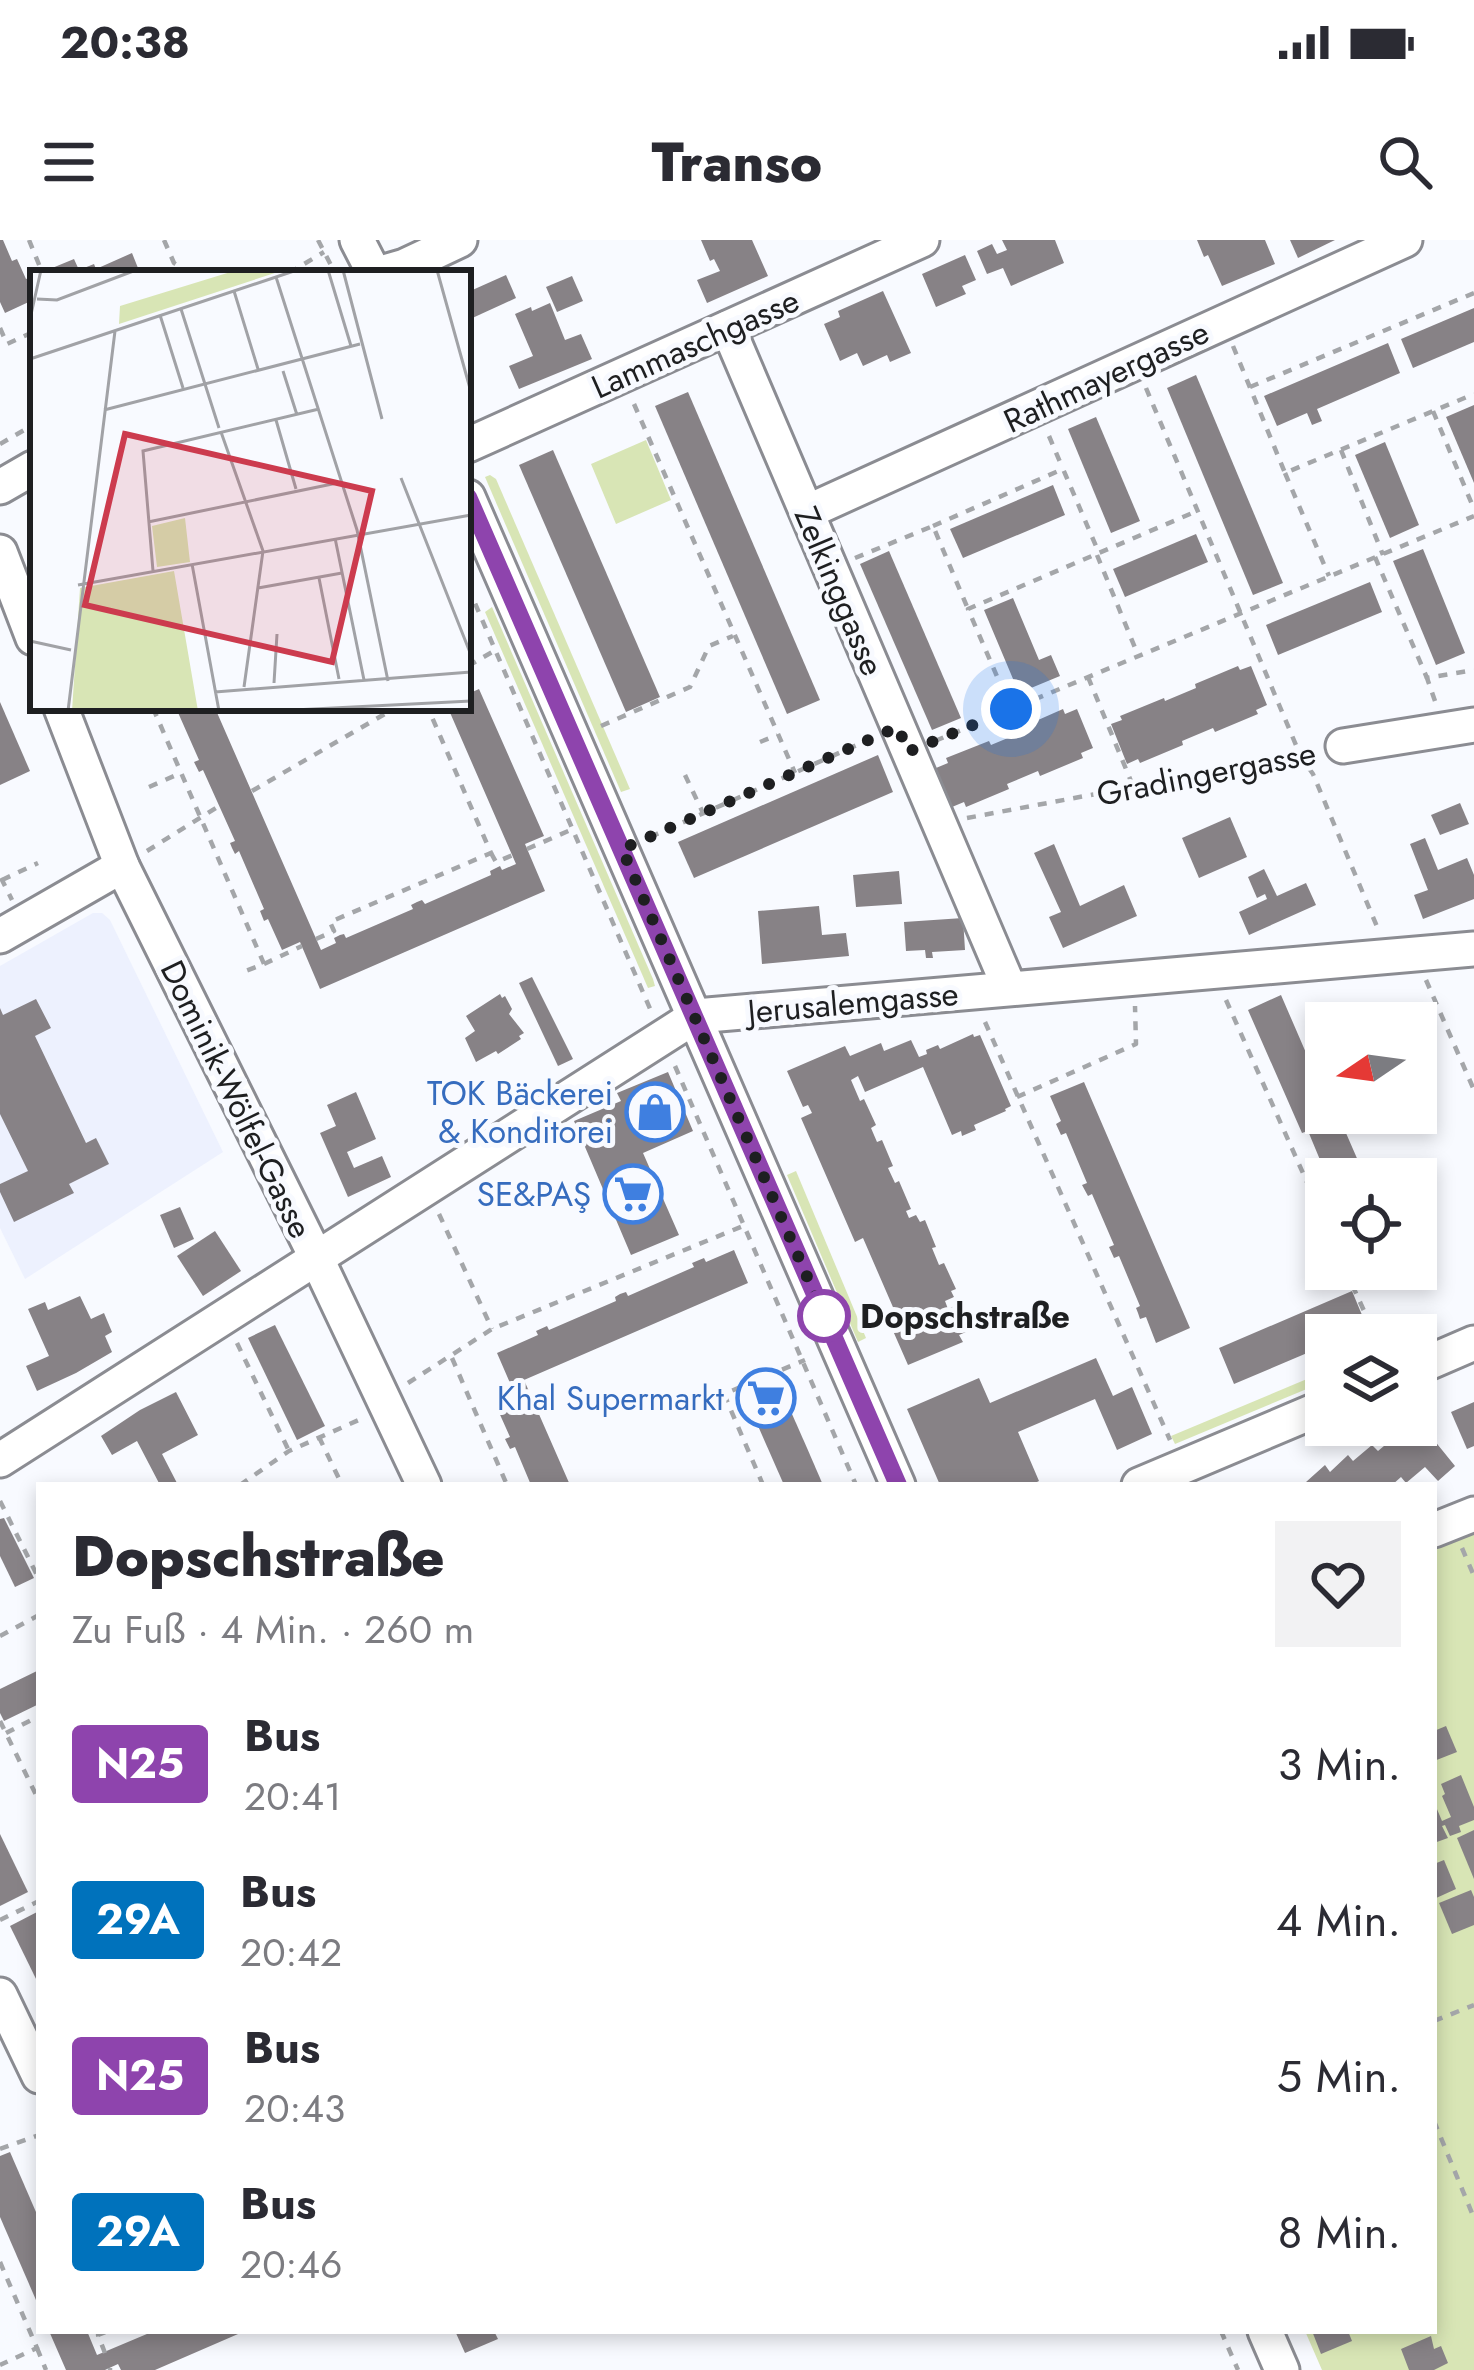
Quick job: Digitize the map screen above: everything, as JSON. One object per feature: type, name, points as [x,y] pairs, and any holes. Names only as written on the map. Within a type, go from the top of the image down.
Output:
[{"type":"street","points":[[357,240],[376,270]]},
{"type":"street","points":[[390,270],[460,240]]},
{"type":"street","name":"Lammaschgasse","points":[[471,444],[922,240]]},
{"type":"street","name":"Rathmayergasse","points":[[807,512],[1405,240]]},
{"type":"street","name":"Zelkinggasse","points":[[728,328],[1009,988]]},
{"type":"street","points":[[0,487],[30,470]]},
{"type":"street","points":[[471,504],[897,1482]]},
{"type":"street","points":[[0,552],[30,630]]},
{"type":"street","name":"Dominik-Wölfel-Gasse","points":[[62,711],[122,866],[423,1482]]},
{"type":"street","name":"Gradingergasse","points":[[1342,746],[1460,728]]},
{"type":"street","points":[[8,922],[122,866]]},
{"type":"street","name":"Jerusalemgasse","points":[[0,1460],[696,1016],[1474,950]]},
{"type":"street","points":[[1437,1359],[1474,1343]]},
{"type":"street","points":[[1145,1482],[1305,1415]]},
{"type":"street","points":[[1437,1529],[1474,1514]]},
{"type":"street","points":[[0,1995],[36,2069]]},
{"type":"street","points":[[1266,2334],[1282,2370]]},
{"type":"path","points":[[29,240],[41,270]]},
{"type":"path","points":[[164,240],[180,270]]},
{"type":"path","points":[[318,240],[333,270]]},
{"type":"path","points":[[294,270],[324,252]]},
{"type":"path","points":[[1250,387],[1474,293]]},
{"type":"path","points":[[1223,323],[1329,576]]},
{"type":"path","points":[[0,328],[7,344],[30,333]]},
{"type":"path","points":[[1135,363],[1389,956]]},
{"type":"path","points":[[622,376],[795,772]]},
{"type":"path","points":[[1285,473],[1474,394]]},
{"type":"path","points":[[1036,408],[1138,656]]},
{"type":"path","points":[[1433,411],[1474,528]]},
{"type":"path","points":[[0,445],[30,427]]},
{"type":"path","points":[[1341,450],[1426,678],[1460,728]]},
{"type":"path","points":[[830,568],[1064,469]]},
{"type":"path","points":[[968,609],[1197,512]]},
{"type":"path","points":[[622,849],[795,772],[1011,709],[1473,515]]},
{"type":"path","points":[[933,526],[1011,709]]},
{"type":"path","points":[[574,738],[690,687],[709,646],[735,635]]},
{"type":"path","points":[[471,664],[496,650]]},
{"type":"path","points":[[1426,678],[1474,670]]},
{"type":"path","points":[[1088,677],[1133,786]]},
{"type":"path","points":[[154,711],[264,964]]},
{"type":"path","points":[[252,791],[390,711]]},
{"type":"path","points":[[429,711],[496,862],[513,855]]},
{"type":"path","points":[[760,742],[778,735]]},
{"type":"path","name":"Gradingergasse","points":[[938,823],[1342,746]]},
{"type":"path","points":[[149,787],[181,773]]},
{"type":"path","points":[[685,775],[703,813]]},
{"type":"path","points":[[122,866],[219,806]]},
{"type":"path","points":[[527,849],[573,829]]},
{"type":"path","points":[[316,939],[334,931],[330,922],[491,853]]},
{"type":"path","points":[[8,922],[1,881],[38,863]]},
{"type":"path","points":[[243,972],[302,946]]},
{"type":"path","points":[[1213,971],[1305,1179]]},
{"type":"path","points":[[1425,977],[1474,1090]]},
{"type":"path","points":[[971,991],[1182,1467]]},
{"type":"path","points":[[1017,1097],[1136,1043],[1135,999]]},
{"type":"path","points":[[427,1187],[491,1329]]},
{"type":"path","points":[[244,1482],[289,1451],[385,1403],[491,1329],[743,1226]]},
{"type":"path","points":[[224,1317],[289,1451]]},
{"type":"path","points":[[762,1482],[724,1394],[838,1347]]},
{"type":"path","points":[[451,1356],[506,1482]]},
{"type":"path","points":[[319,1437],[341,1482]]},
{"type":"path","points":[[0,1502],[36,1573]]},
{"type":"path","points":[[0,1636],[36,1618]]},
{"type":"path","points":[[6,1733],[36,1718]]},
{"type":"path","points":[[0,1721],[36,1795]]},
{"type":"path","points":[[0,1920],[36,1902]]},
{"type":"path","points":[[1437,2020],[1474,2005]]},
{"type":"path","points":[[1437,2128],[1474,2218]]},
{"type":"path","points":[[0,2150],[36,2136]]},
{"type":"path","points":[[0,2262],[46,2370]]},
{"type":"path","points":[[100,2334],[105,2353]]},
{"type":"path","points":[[1222,2334],[1238,2370]]},
{"type":"path","points":[[0,2365],[37,2348]]},
{"type":"shaded area","points":[[93,913],[110,920],[223,1152],[25,1279],[0,1228],[0,966]]},
{"type":"green space","points":[[646,440],[671,500],[616,524],[591,464]]},
{"type":"green space","points":[[485,477],[496,479],[630,789],[621,792]]},
{"type":"green space","points":[[492,607],[655,986],[648,988],[485,612]]},
{"type":"green space","points":[[796,1171],[866,1338],[858,1342],[787,1175]]},
{"type":"green space","points":[[1305,1380],[1305,1390],[1175,1444],[1171,1436]]},
{"type":"green space","points":[[1474,1524],[1474,2370],[1322,2370],[1306,2334],[1437,2334],[1437,1540]]},
{"type":"building","points":[[3,240],[12,261],[17,259],[26,279],[30,277],[30,301],[5,313],[0,302]]},
{"type":"building","points":[[701,240],[752,240],[768,276],[707,303],[697,280],[720,271]]},
{"type":"building","points":[[1002,240],[1055,240],[1064,263],[1011,286],[1003,268],[987,274],[977,251],[992,244],[997,254],[1007,250]]},
{"type":"building","points":[[1197,240],[1265,240],[1275,264],[1222,286]]},
{"type":"building","points":[[1290,240],[1335,240],[1298,258]]},
{"type":"building","points":[[132,253],[139,270],[79,270],[94,264],[96,269]]},
{"type":"building","points":[[965,255],[976,280],[962,286],[966,294],[936,307],[922,274]]},
{"type":"building","points":[[74,259],[79,270],[47,270]]},
{"type":"building","points":[[506,275],[516,298],[471,319],[471,291]]},
{"type":"building","points":[[572,276],[583,301],[557,312],[546,287]]},
{"type":"building","points":[[883,291],[911,353],[890,362],[887,355],[863,366],[857,353],[840,361],[824,324],[840,317],[838,311]]},
{"type":"building","points":[[550,303],[565,340],[581,334],[592,359],[519,389],[509,366],[533,356],[515,314]]},
{"type":"building","points":[[1474,308],[1474,342],[1413,368],[1401,339]]},
{"type":"building","points":[[1388,343],[1400,373],[1317,409],[1322,421],[1312,425],[1307,413],[1277,426],[1264,396]]},
{"type":"building","points":[[1196,375],[1283,583],[1253,595],[1167,388]]},
{"type":"building","points":[[688,392],[820,700],[787,714],[655,406]]},
{"type":"building","points":[[1474,405],[1474,483],[1446,417]]},
{"type":"building","points":[[1096,417],[1140,521],[1111,533],[1068,429]]},
{"type":"building","points":[[1385,442],[1419,525],[1390,538],[1355,455]]},
{"type":"building","points":[[553,450],[660,697],[626,712],[519,465]]},
{"type":"building","points":[[1053,485],[1065,515],[963,558],[950,529]]},
{"type":"building","points":[[1196,534],[1208,562],[1125,597],[1113,569]]},
{"type":"building","points":[[1423,549],[1465,653],[1436,665],[1393,561]]},
{"type":"building","points":[[889,551],[961,718],[932,730],[860,564]]},
{"type":"building","points":[[1370,582],[1382,612],[1278,655],[1266,625]]},
{"type":"building","points":[[1013,598],[1039,660],[1051,655],[1060,676],[1019,693],[984,610]]},
{"type":"building","points":[[1238,666],[1240,670],[1251,666],[1267,705],[1256,710],[1258,714],[1215,732],[1213,728],[1140,763],[1138,759],[1127,764],[1111,724],[1122,720],[1120,716],[1196,688],[1195,684]]},
{"type":"building","points":[[479,689],[544,836],[525,844],[545,891],[320,989],[300,942],[282,950],[268,919],[264,921],[260,911],[264,909],[239,851],[235,854],[232,848],[230,843],[235,841],[203,770],[199,772],[194,762],[199,760],[177,711],[216,711],[321,950],[336,943],[334,938],[340,935],[346,938],[413,909],[411,905],[417,902],[425,904],[491,875],[500,866],[502,870],[516,864],[449,711],[471,711],[471,693]]},
{"type":"building","points":[[0,702],[30,771],[0,785]]},
{"type":"building","points":[[1063,709],[1065,714],[1077,709],[1093,748],[1081,753],[1083,758],[1040,776],[1038,771],[966,807],[964,802],[952,807],[936,768],[948,763],[946,758],[989,741],[991,745]]},
{"type":"building","points":[[878,755],[893,792],[694,878],[678,842]]},
{"type":"building","points":[[1460,803],[1469,824],[1440,835],[1431,815]]},
{"type":"building","points":[[1230,817],[1247,857],[1199,878],[1182,838]]},
{"type":"building","points":[[1425,838],[1438,870],[1467,858],[1474,875],[1474,899],[1423,919],[1414,895],[1428,890],[1410,844]]},
{"type":"building","points":[[1054,844],[1080,906],[1124,885],[1137,916],[1063,948],[1049,917],[1061,912],[1034,853]]},
{"type":"building","points":[[1264,869],[1277,896],[1306,883],[1316,905],[1249,935],[1239,912],[1267,899],[1265,894],[1257,898],[1248,877]]},
{"type":"building","points":[[899,871],[902,904],[856,907],[853,875]]},
{"type":"building","points":[[819,906],[822,935],[846,933],[849,956],[762,964],[758,911]]},
{"type":"building","points":[[963,918],[965,950],[932,952],[933,958],[926,958],[925,950],[906,951],[904,922]]},
{"type":"building","points":[[532,977],[573,1059],[558,1066],[519,983]]},
{"type":"building","points":[[500,994],[524,1033],[498,1054],[476,1062],[465,1038],[475,1031],[466,1016]]},
{"type":"building","points":[[1281,995],[1305,1050],[1305,1132],[1302,1133],[1248,1010]]},
{"type":"building","points":[[36,999],[51,1028],[35,1036],[86,1143],[96,1138],[109,1164],[69,1184],[74,1193],[14,1222],[0,1184],[28,1171],[0,1114],[0,1008],[3,1015]]},
{"type":"building","points":[[980,1035],[1011,1106],[962,1136],[961,1131],[952,1135],[923,1067],[865,1092],[858,1076],[851,1080],[876,1125],[871,1128],[893,1166],[888,1168],[911,1209],[906,1211],[909,1218],[916,1215],[920,1222],[925,1220],[939,1265],[944,1263],[956,1289],[951,1291],[954,1297],[945,1301],[948,1309],[954,1306],[966,1332],[959,1335],[963,1342],[908,1365],[890,1324],[899,1321],[863,1238],[855,1242],[801,1118],[812,1113],[808,1105],[803,1107],[787,1071],[845,1046],[850,1056],[881,1043],[884,1051],[911,1040],[919,1057],[926,1050]]},
{"type":"building","name":"SE&PAŞ","points":[[668,1072],[693,1131],[643,1153],[679,1235],[631,1255],[574,1121],[621,1101],[617,1093]]},
{"type":"building","points":[[1084,1082],[1190,1328],[1156,1343],[1146,1317],[1140,1319],[1136,1308],[1140,1306],[1119,1256],[1114,1258],[1109,1247],[1114,1245],[1092,1194],[1088,1196],[1082,1185],[1087,1183],[1066,1133],[1061,1135],[1056,1124],[1061,1121],[1050,1096]]},
{"type":"building","points":[[356,1092],[376,1139],[347,1152],[354,1168],[382,1156],[391,1177],[348,1197],[320,1133],[336,1126],[327,1105]]},
{"type":"building","points":[[1309,1134],[1346,1134],[1357,1158],[1319,1158]]},
{"type":"building","points":[[180,1207],[194,1239],[174,1248],[160,1215]]},
{"type":"building","points":[[215,1231],[241,1271],[203,1296],[177,1256]]},
{"type":"building","points":[[734,1250],[748,1283],[524,1380],[569,1482],[530,1482],[515,1447],[510,1449],[505,1439],[510,1437],[497,1408],[517,1399],[497,1353],[538,1335],[536,1331],[547,1326],[549,1330],[616,1301],[620,1294],[628,1296],[694,1267],[692,1263],[704,1258],[706,1262]]},
{"type":"building","points":[[1352,1291],[1362,1314],[1305,1314],[1305,1354],[1234,1384],[1219,1348]]},
{"type":"building","points":[[80,1296],[91,1319],[104,1313],[112,1332],[105,1336],[112,1352],[37,1391],[26,1366],[49,1356],[28,1309],[45,1302],[48,1310]]},
{"type":"building","points":[[275,1325],[325,1426],[297,1440],[248,1338]]},
{"type":"building","points":[[1096,1358],[1113,1396],[1132,1387],[1152,1434],[1117,1450],[1095,1399],[1018,1432],[1039,1481],[939,1482],[907,1409],[979,1378],[990,1403]]},
{"type":"building","points":[[777,1380],[822,1482],[783,1482],[744,1394]]},
{"type":"building","points":[[176,1392],[198,1435],[162,1454],[176,1482],[158,1482],[137,1441],[112,1455],[101,1436]]},
{"type":"building","points":[[1474,1402],[1474,1446],[1467,1449],[1451,1412]]},
{"type":"building","points":[[1437,1444],[1455,1466],[1438,1481],[1425,1467],[1407,1482],[1401,1477],[1395,1482],[1306,1482],[1325,1465],[1330,1472],[1348,1455],[1353,1461],[1371,1446],[1378,1451],[1384,1446]]},
{"type":"building","points":[[4,1518],[34,1578],[15,1587],[0,1556],[0,1519]]},
{"type":"building","points":[[36,1671],[36,1705],[4,1721],[0,1689]]},
{"type":"building","points":[[1446,1726],[1457,1752],[1437,1760],[1437,1730]]},
{"type":"building","points":[[1461,1775],[1474,1807],[1474,1820],[1450,1836],[1442,1826],[1448,1838],[1437,1842],[1437,1809],[1442,1821],[1451,1817],[1441,1784]]},
{"type":"building","points":[[1474,1830],[1474,1879],[1457,1838]]},
{"type":"building","points":[[0,1834],[28,1892],[0,1906]]},
{"type":"building","points":[[1444,1860],[1456,1889],[1437,1898],[1437,1863]]},
{"type":"building","points":[[1471,1890],[1474,1925],[1452,1934],[1439,1903]]},
{"type":"building","points":[[36,1913],[36,1979],[10,1926]]},
{"type":"building","points":[[10,2152],[36,2212],[36,2300],[0,2217],[0,2156]]},
{"type":"building","points":[[50,2334],[88,2334],[97,2355],[147,2334],[238,2334],[155,2370],[121,2370],[118,2364],[105,2370],[66,2370]]},
{"type":"building","points":[[456,2334],[496,2334],[498,2339],[465,2353]]},
{"type":"building","points":[[1313,2334],[1349,2334],[1352,2341],[1321,2354]]},
{"type":"building","points":[[1431,2336],[1434,2349],[1441,2346],[1448,2363],[1434,2370],[1409,2370],[1401,2349]]},
{"type":"bus line","name":"N25","points":[[471,504],[897,1482]]},
{"type":"place","name":"TOK Bäckerei & Konditorei","points":[[655,1112]]},
{"type":"place","name":"SE&PAŞ","points":[[633,1194]]},
{"type":"place","name":"Dopschstraße","points":[[824,1316]]},
{"type":"place","name":"Khal Supermarkt","points":[[766,1398]]},
{"type":"route","points":[[824,1316],[622,849],[898,727],[908,752],[1011,709]]}]
